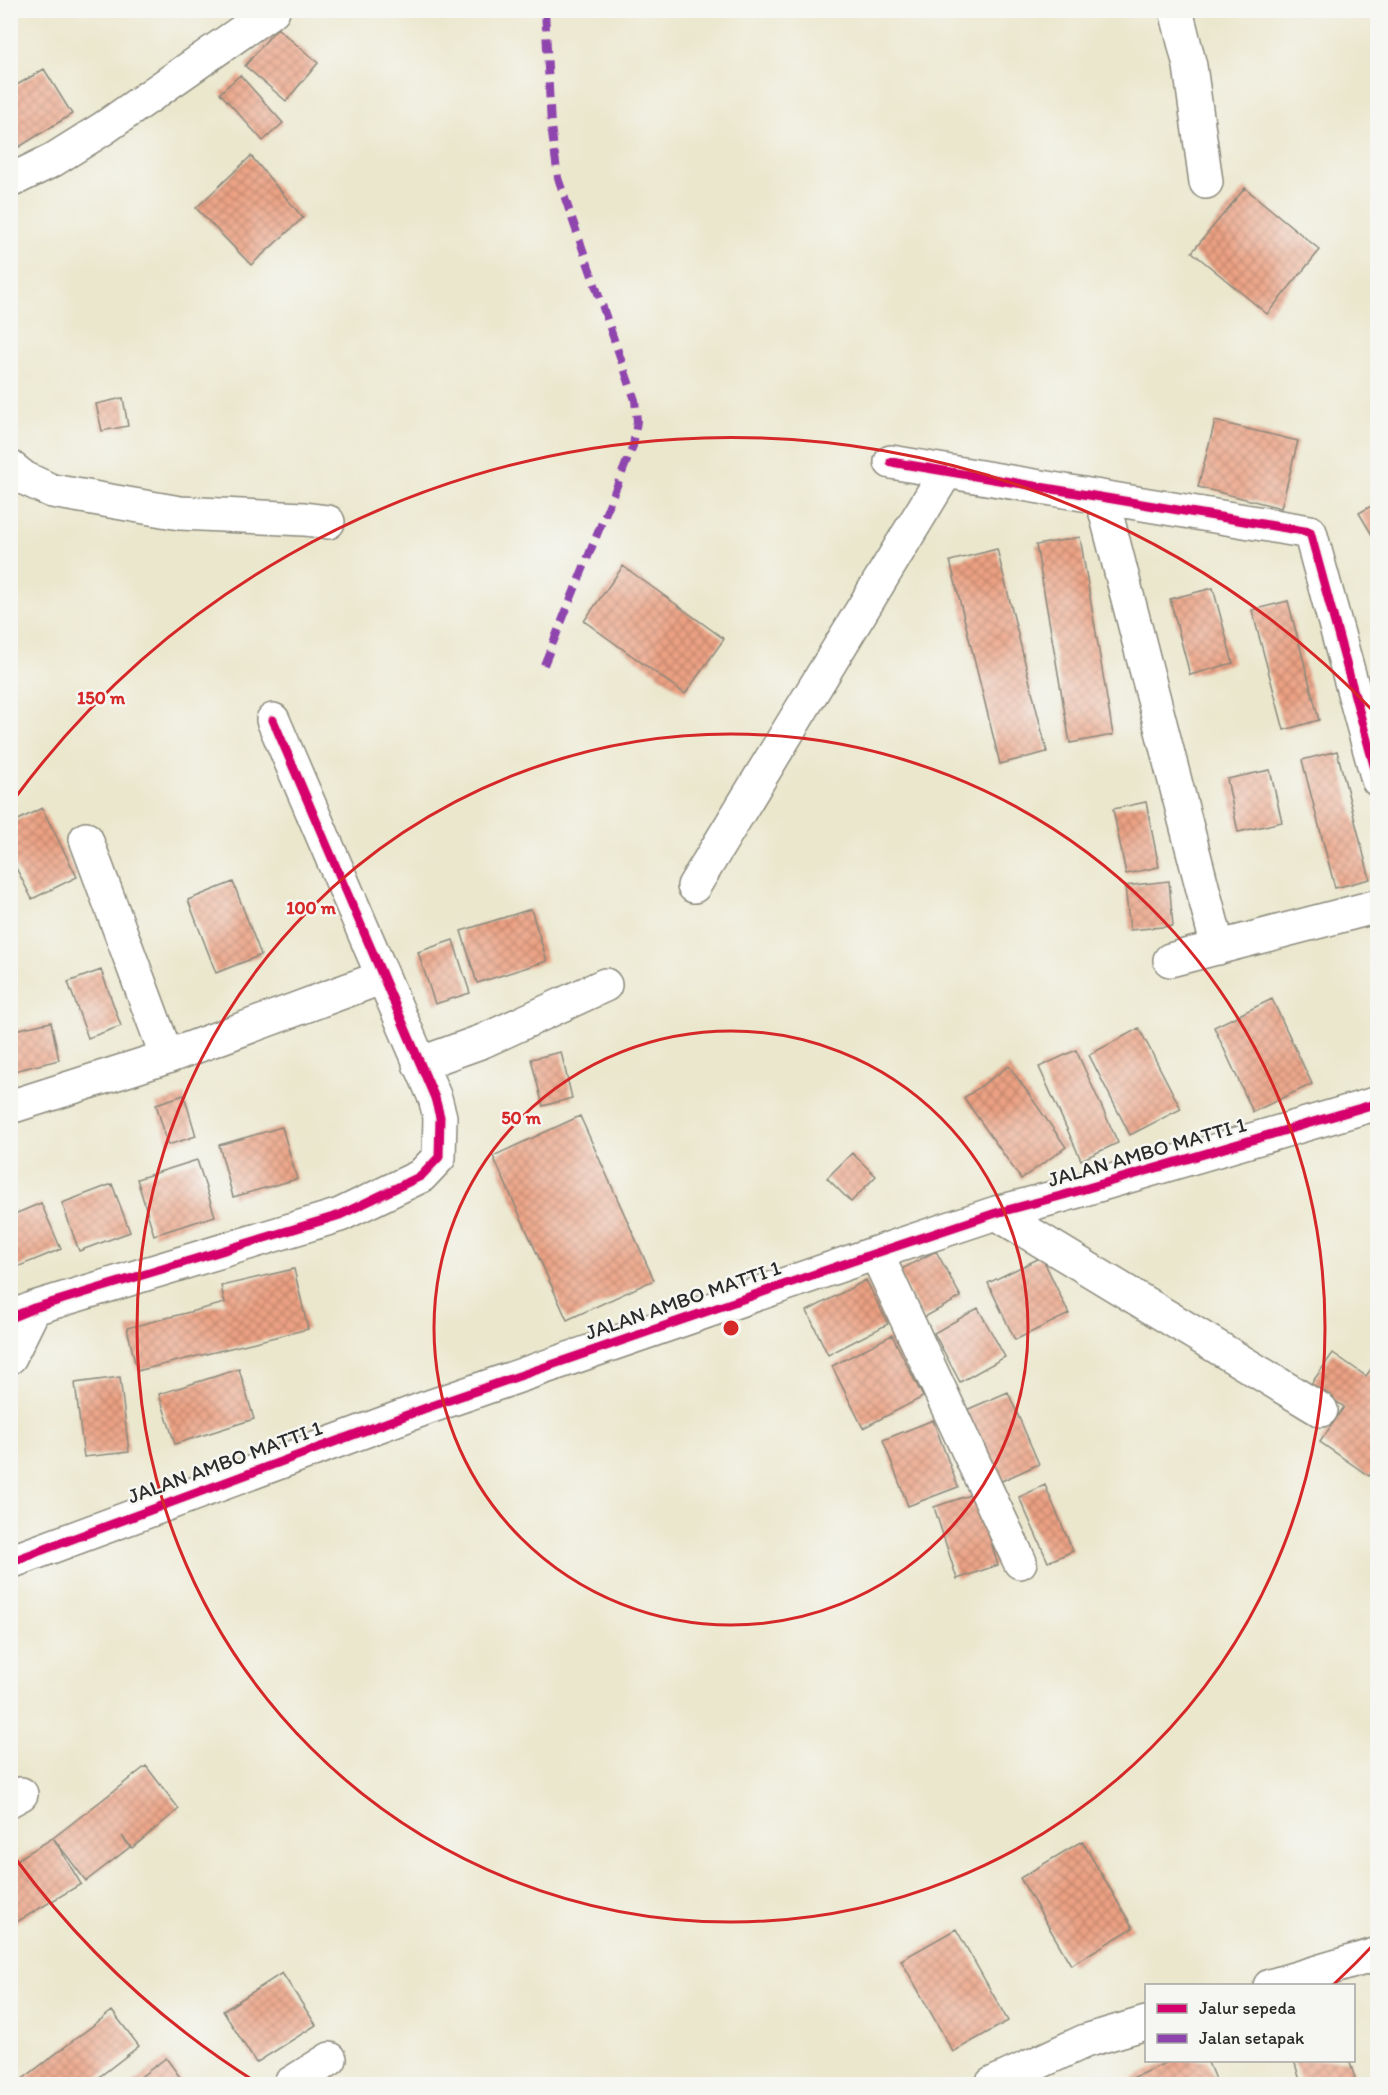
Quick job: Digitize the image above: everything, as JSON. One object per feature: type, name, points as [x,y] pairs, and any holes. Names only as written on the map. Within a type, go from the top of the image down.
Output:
[{"type":"street","points":[[10,181],[53,160],[104,128],[273,10]]},
{"type":"street","points":[[1176,10],[1190,66],[1206,182]]},
{"type":"street","points":[[891,462],[1310,532],[1377,780]]},
{"type":"street","points":[[10,467],[24,478],[52,491],[180,513],[328,522]]},
{"type":"street","points":[[694,886],[946,471]]},
{"type":"street","points":[[1102,498],[1218,948]]},
{"type":"street","points":[[10,1357],[22,1313],[340,1215],[421,1176],[439,1157],[440,1117],[435,1098],[273,720]]},
{"type":"street","points":[[86,839],[167,1057]]},
{"type":"street","points":[[1170,960],[1377,906]]},
{"type":"street","points":[[10,1107],[167,1057],[383,977]]},
{"type":"street","points":[[419,1064],[483,1041],[605,985]]},
{"type":"street","name":"JALAN AMBO MATTI 1","points":[[10,1562],[426,1408],[876,1253],[996,1213],[1377,1103]]},
{"type":"street","points":[[996,1213],[1321,1410]]},
{"type":"street","points":[[876,1253],[1020,1562]]},
{"type":"street","points":[[1277,1984],[1377,1954]]},
{"type":"street","points":[[992,2085],[1085,2041],[1145,2022]]},
{"type":"street","points":[[290,2085],[330,2059]]},
{"type":"building","points":[[277,28],[318,63],[286,101],[245,66]]},
{"type":"building","points":[[44,69],[72,114],[16,149],[10,140],[10,89]]},
{"type":"building","points":[[240,75],[283,123],[263,141],[220,93]]},
{"type":"building","points":[[251,156],[303,218],[251,265],[196,208]]},
{"type":"building","points":[[1245,188],[1320,250],[1267,314],[1192,252]]},
{"type":"building","points":[[123,398],[128,426],[102,431],[96,404]]},
{"type":"building","points":[[1215,421],[1298,441],[1281,508],[1198,487]]},
{"type":"building","points":[[1378,502],[1378,545],[1359,513]]},
{"type":"building","points":[[1080,537],[1113,735],[1070,743],[1036,545]]},
{"type":"building","points":[[997,549],[1047,752],[1000,764],[950,561]]},
{"type":"building","points":[[623,566],[724,639],[685,694],[584,621]]},
{"type":"building","points":[[1213,588],[1233,663],[1190,675],[1170,599]]},
{"type":"building","points":[[1288,601],[1319,720],[1284,730],[1252,610]]},
{"type":"building","points":[[1337,751],[1370,879],[1335,888],[1302,760]]},
{"type":"building","points":[[1270,770],[1282,822],[1238,832],[1227,779]]},
{"type":"building","points":[[1146,802],[1159,867],[1126,874],[1113,809]]},
{"type":"building","points":[[42,808],[77,877],[32,899],[10,856],[10,824]]},
{"type":"building","points":[[1169,881],[1173,926],[1130,930],[1125,886]]},
{"type":"building","points":[[233,882],[261,955],[216,973],[188,900]]},
{"type":"building","points":[[531,909],[547,961],[477,983],[461,931]]},
{"type":"building","points":[[453,940],[470,993],[435,1004],[418,952]]},
{"type":"building","points":[[101,970],[121,1026],[88,1038],[68,982]]},
{"type":"building","points":[[1272,999],[1312,1084],[1253,1112],[1214,1027]]},
{"type":"building","points":[[51,1022],[59,1060],[10,1072],[10,1031]]},
{"type":"building","points":[[1139,1028],[1181,1109],[1130,1135],[1089,1055]]},
{"type":"building","points":[[1076,1050],[1118,1143],[1081,1160],[1039,1067]]},
{"type":"building","points":[[561,1052],[572,1098],[543,1106],[531,1059]]},
{"type":"building","points":[[1009,1066],[1066,1147],[1021,1179],[964,1098]]},
{"type":"building","points":[[184,1095],[196,1136],[168,1145],[156,1104]]},
{"type":"building","points":[[580,1116],[654,1280],[567,1320],[493,1156]]},
{"type":"building","points":[[282,1127],[297,1179],[233,1197],[219,1145]]},
{"type":"building","points":[[852,1153],[876,1176],[851,1202],[827,1178]]},
{"type":"building","points":[[197,1160],[215,1216],[154,1235],[137,1179]]},
{"type":"building","points":[[112,1184],[130,1232],[79,1251],[62,1203]]},
{"type":"building","points":[[41,1203],[61,1249],[10,1270],[10,1216]]},
{"type":"building","points":[[936,1251],[961,1297],[923,1318],[898,1271]]},
{"type":"building","points":[[1042,1257],[1069,1314],[1015,1340],[988,1283]]},
{"type":"building","points":[[294,1269],[308,1329],[137,1371],[127,1328],[225,1303],[221,1286]]},
{"type":"building","points":[[866,1280],[888,1324],[828,1355],[807,1311]]},
{"type":"building","points":[[978,1308],[1005,1357],[960,1382],[934,1333]]},
{"type":"building","points":[[892,1335],[923,1397],[863,1428],[832,1366]]},
{"type":"building","points":[[1333,1353],[1366,1376],[1378,1359],[1378,1463],[1369,1476],[1320,1442],[1344,1407],[1311,1384]]},
{"type":"building","points":[[239,1369],[254,1419],[175,1444],[159,1394]]},
{"type":"building","points":[[120,1377],[129,1452],[84,1457],[75,1383]]},
{"type":"building","points":[[1008,1392],[1039,1464],[995,1484],[964,1411]]},
{"type":"building","points":[[933,1420],[958,1487],[908,1506],[883,1440]]},
{"type":"building","points":[[1045,1485],[1073,1551],[1048,1562],[1019,1497]]},
{"type":"building","points":[[976,1493],[998,1565],[957,1579],[934,1507]]},
{"type":"building","points":[[146,1766],[179,1809],[132,1848],[122,1836],[130,1847],[86,1881],[54,1839],[81,1884],[10,1926],[10,1864],[53,1838]]},
{"type":"building","points":[[1082,1841],[1133,1928],[1071,1965],[1020,1878]]},
{"type":"building","points":[[956,1929],[1008,2021],[953,2052],[901,1960]]},
{"type":"building","points":[[282,1973],[316,2025],[256,2063],[223,2011]]},
{"type":"building","points":[[112,2011],[139,2046],[90,2084],[16,2084]]},
{"type":"building","points":[[166,2058],[185,2084],[131,2084]]},
{"type":"building","points":[[1168,2062],[1208,2062],[1217,2084],[1135,2084],[1132,2078]]},
{"type":"building","points":[[1295,2062],[1350,2062],[1357,2084],[1301,2084]]},
{"type":"marked path","points":[[544,665],[633,446],[637,421],[635,400],[558,178],[551,126],[545,10]]},
{"type":"cycle path","points":[[891,462],[1310,532],[1378,780]]},
{"type":"cycle path","points":[[10,1318],[34,1308],[340,1215],[421,1176],[439,1157],[440,1117],[435,1098],[273,720]]},
{"type":"cycle path","points":[[10,1562],[426,1408],[876,1253],[996,1213],[1378,1103]]}]
